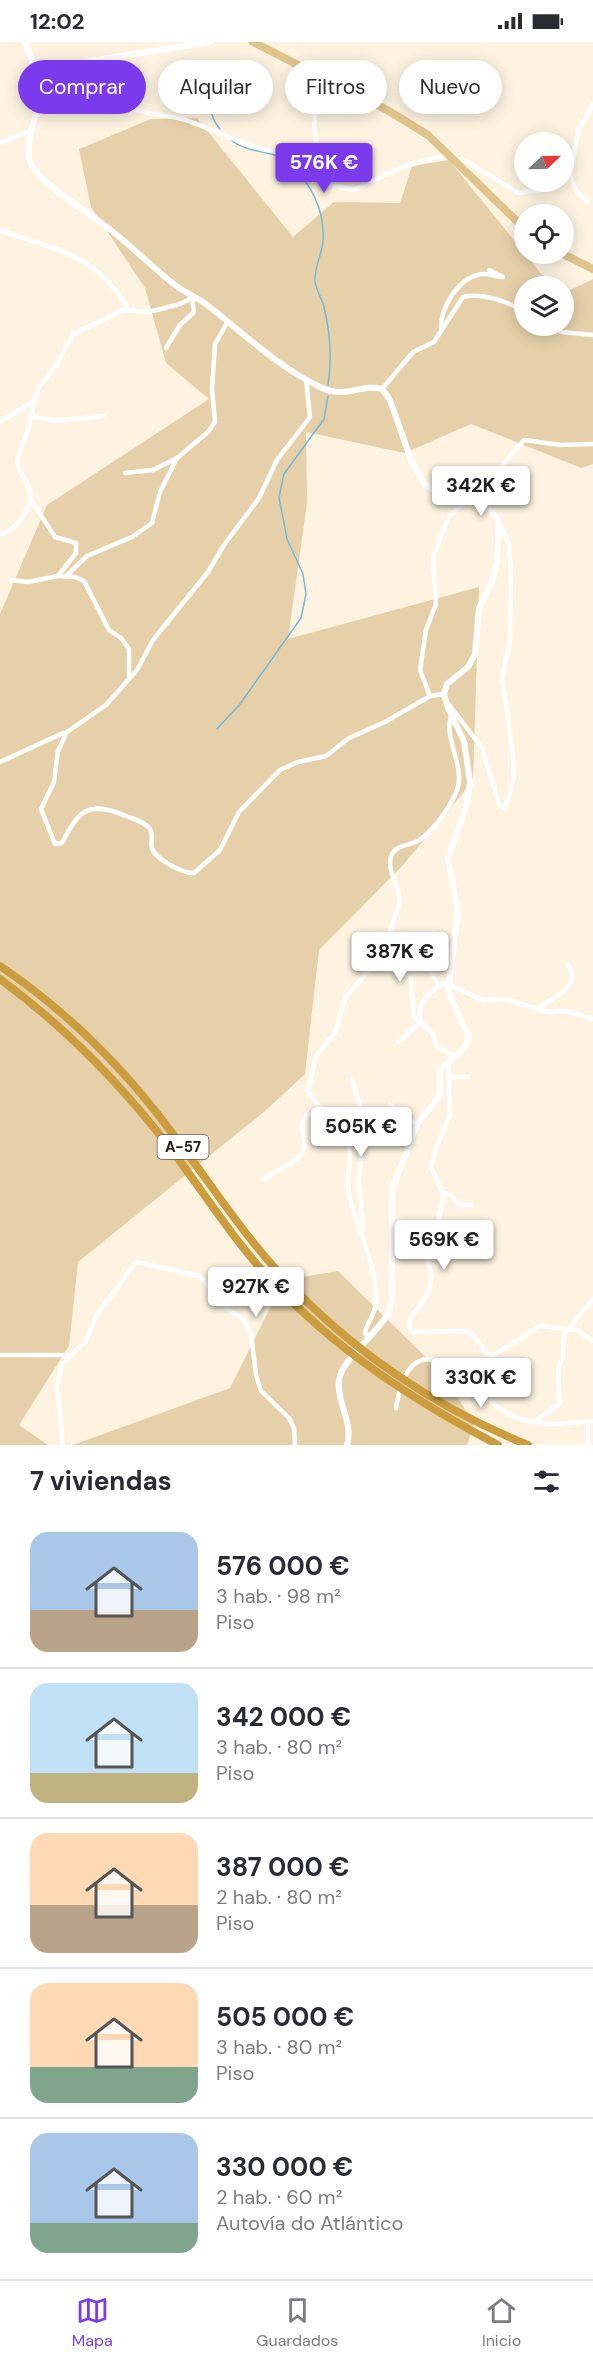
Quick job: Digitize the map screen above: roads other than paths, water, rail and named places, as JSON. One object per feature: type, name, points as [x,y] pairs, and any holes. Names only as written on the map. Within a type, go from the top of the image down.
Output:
[{"type":"highway","name":"A-57","points":[[0,966],[58,1011],[125,1076],[170,1129],[263,1254],[315,1309],[352,1341],[415,1386],[478,1423],[528,1445]]},
{"type":"highway","name":"A-57","points":[[0,979],[54,1023],[116,1082],[171,1149],[257,1265],[307,1317],[344,1350],[408,1395],[498,1445]]},
{"type":"main road","points":[[253,42],[288,60]]},
{"type":"main road","points":[[387,111],[406,121],[452,157],[514,220]]},
{"type":"main road","points":[[574,260],[593,269]]},
{"type":"street","points":[[26,42],[32,60]]},
{"type":"street","points":[[95,60],[210,42]]},
{"type":"street","points":[[574,150],[578,131],[593,104]]},
{"type":"street","points":[[146,113],[191,121],[240,143],[274,152],[295,153],[314,147]]},
{"type":"street","points":[[38,114],[32,130],[28,155],[38,174],[113,232],[176,286],[193,298],[207,304],[227,323],[306,379],[339,393],[372,388],[382,389],[390,400],[411,460],[425,483],[436,492],[481,504],[492,510],[499,520],[509,544],[511,576],[510,641],[502,678],[512,745],[514,778],[505,808],[499,804],[482,748],[445,697],[430,696],[385,722],[349,738],[332,753],[298,762],[274,775],[239,813],[220,850],[196,872],[190,873],[175,868],[155,853],[152,847],[152,832],[148,827],[97,807],[80,814],[70,826],[62,843],[55,844],[41,809],[57,773],[58,751],[64,734]]},
{"type":"street","points":[[315,114],[314,147],[309,163],[314,178],[348,189],[365,186],[405,166],[452,157],[464,160],[514,191]]},
{"type":"street","points":[[0,143],[32,130]]},
{"type":"street","points":[[574,186],[577,193],[588,201]]},
{"type":"street","points":[[0,230],[55,247],[85,260],[108,281],[130,311]]},
{"type":"street","points":[[441,329],[447,302],[469,279],[484,273],[503,277],[489,270]]},
{"type":"street","points":[[382,389],[413,352],[434,342],[459,300],[469,296],[503,302],[514,307]]},
{"type":"street","points":[[58,576],[73,558],[77,546],[74,541],[64,541],[55,537],[30,498],[26,478],[17,463],[38,388],[56,366],[72,334],[115,313],[149,312],[193,298]]},
{"type":"street","points":[[166,348],[180,325],[192,316],[193,298]]},
{"type":"street","points":[[125,473],[153,470],[177,458],[208,432],[215,422],[212,389],[215,344],[227,323]]},
{"type":"street","points":[[574,333],[593,335]]},
{"type":"street","points":[[0,762],[64,734],[106,705],[144,660],[165,624],[208,572],[224,545],[259,498],[281,454],[310,417],[306,379]]},
{"type":"street","points":[[0,422],[33,402]]},
{"type":"street","points":[[30,416],[56,421],[103,416]]},
{"type":"street","points":[[481,504],[498,470],[524,440],[560,445],[593,444]]},
{"type":"street","points":[[66,576],[87,556],[132,537],[152,523],[160,492],[177,458]]},
{"type":"street","points":[[0,534],[10,531],[18,524],[30,498]]},
{"type":"street","points":[[430,696],[420,670],[426,630],[435,604],[433,557],[449,517],[467,500]]},
{"type":"street","points":[[347,1445],[348,1426],[339,1380],[349,1361],[389,1312],[392,1300],[392,1189],[417,1125],[437,1100],[440,1070],[451,1057],[465,1047],[469,1037],[464,1021],[450,997],[448,983],[458,912],[448,858],[466,807],[470,782],[465,741],[445,697],[447,684],[468,667],[475,654],[479,608],[492,582],[497,564],[499,520]]},
{"type":"street","points":[[11,580],[28,582],[66,576],[84,581],[109,630],[126,642],[131,655],[129,677]]},
{"type":"street","points":[[333,1124],[332,1116],[318,1105],[308,1091],[313,1065],[316,1056],[335,1033],[345,998],[379,959],[391,927],[401,898],[390,864],[391,856],[395,850],[420,840],[437,821],[458,788],[455,751],[449,730],[452,715]]},
{"type":"street","points":[[391,927],[402,962],[411,980],[412,1012],[432,1032],[437,1047],[451,1057]]},
{"type":"street","points":[[433,932],[430,970],[439,986]]},
{"type":"street","points":[[537,1009],[569,989],[572,980],[567,964]]},
{"type":"street","points":[[421,1022],[419,1015],[426,997],[439,986],[448,983],[483,1000],[512,1000],[553,1013],[567,1011],[593,1018]]},
{"type":"street","points":[[398,1042],[421,1022]]},
{"type":"street","points":[[451,1057],[447,1077],[450,1115],[431,1167],[443,1193],[436,1228],[425,1245],[433,1275],[424,1300],[410,1318],[409,1327],[412,1332],[466,1331],[472,1334],[487,1354],[494,1355],[540,1326],[577,1330],[593,1341]]},
{"type":"street","points":[[447,1077],[468,1077]]},
{"type":"street","points":[[352,1079],[360,1106],[362,1137],[359,1182],[364,1224],[362,1232]]},
{"type":"street","points":[[390,1104],[417,1125]]},
{"type":"street","points":[[264,1179],[300,1156],[305,1145],[301,1124],[306,1115],[317,1114],[343,1132],[348,1143],[349,1192],[375,1278],[376,1304],[365,1333],[369,1339]]},
{"type":"street","points":[[443,1193],[450,1194],[460,1205],[471,1205]]},
{"type":"street","points":[[63,1445],[57,1386],[62,1364],[86,1341],[96,1316],[136,1262],[200,1276],[229,1310],[248,1326],[261,1391],[289,1418],[294,1428],[295,1445]]},
{"type":"street","points":[[535,1421],[560,1404],[558,1369],[563,1357],[562,1341],[568,1328],[593,1299]]},
{"type":"street","points":[[0,1355],[71,1355]]},
{"type":"street","points":[[396,1408],[396,1397],[408,1370],[421,1358],[430,1358],[449,1367],[507,1413],[565,1426],[590,1422],[588,1445]]},
{"type":"waterway","points":[[212,114],[220,129]]},
{"type":"waterway","points":[[231,140],[246,148],[285,159],[304,180],[319,208],[323,241],[315,281],[324,307],[329,336],[328,385]]},
{"type":"waterway","points":[[217,729],[240,704],[301,618],[306,594],[303,574],[287,539],[279,497],[284,474],[324,419],[328,396]]}]
